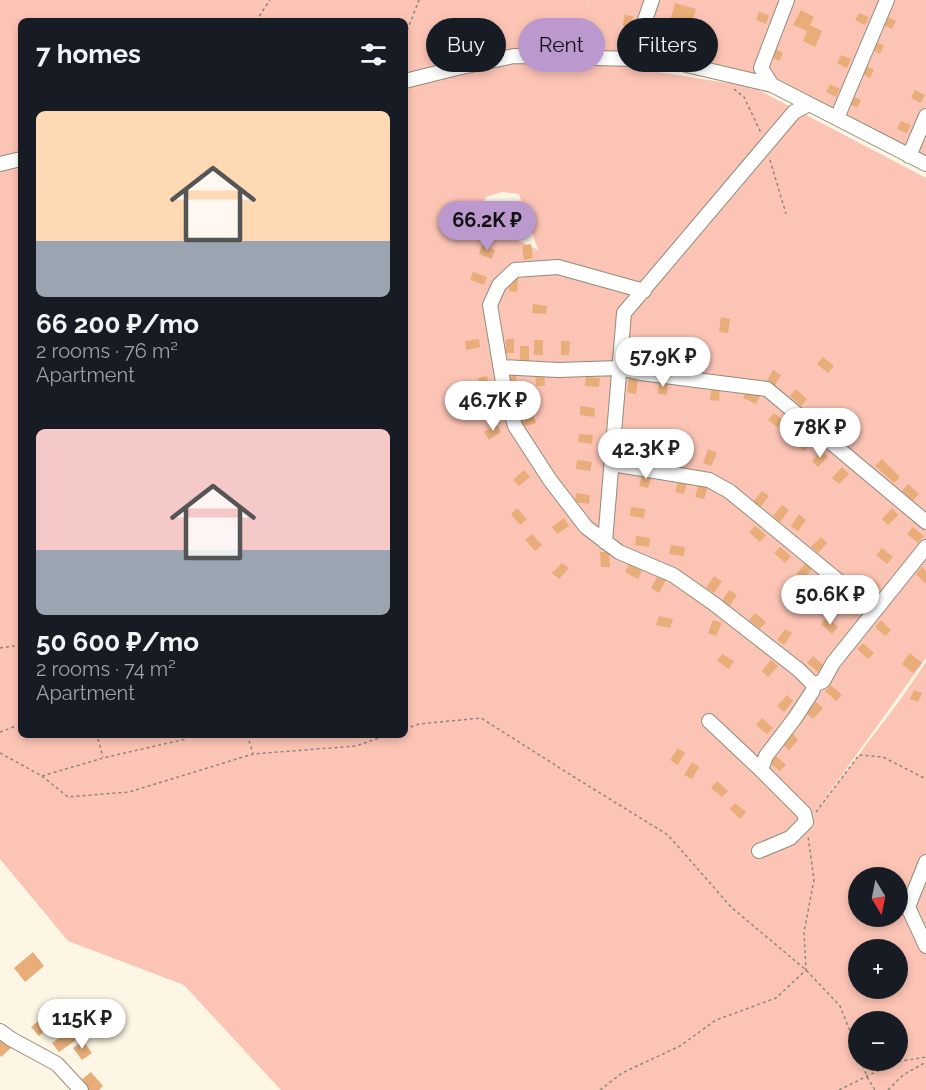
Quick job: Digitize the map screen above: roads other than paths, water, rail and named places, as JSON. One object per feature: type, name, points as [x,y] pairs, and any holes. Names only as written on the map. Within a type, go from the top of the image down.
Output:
[{"type":"street","points":[[646,18],[652,0]]},
{"type":"street","points":[[772,85],[761,68],[787,0]]},
{"type":"street","points":[[837,118],[887,0]]},
{"type":"street","points":[[408,80],[514,56],[617,59]]},
{"type":"street","points":[[716,72],[772,85],[926,164]]},
{"type":"street","points":[[605,542],[624,313],[794,112],[809,104]]},
{"type":"street","points":[[909,156],[926,116]]},
{"type":"street","points":[[0,164],[18,160]]},
{"type":"street","points":[[644,291],[558,267],[515,270],[499,285],[490,305],[504,388],[514,426],[550,480],[586,527],[619,552],[673,575],[799,670],[814,685]]},
{"type":"street","points":[[501,367],[558,370],[619,368],[641,373],[767,389],[926,522]]},
{"type":"street","points":[[612,464],[709,480],[729,491],[875,612]]},
{"type":"street","points":[[761,770],[766,756],[795,718],[814,685],[822,681],[833,663],[926,547]]},
{"type":"street","points":[[709,721],[804,813],[806,822],[790,838],[759,850]]},
{"type":"street","points":[[926,862],[908,907],[926,946]]},
{"type":"street","points":[[0,1031],[57,1064],[81,1090]]}]
